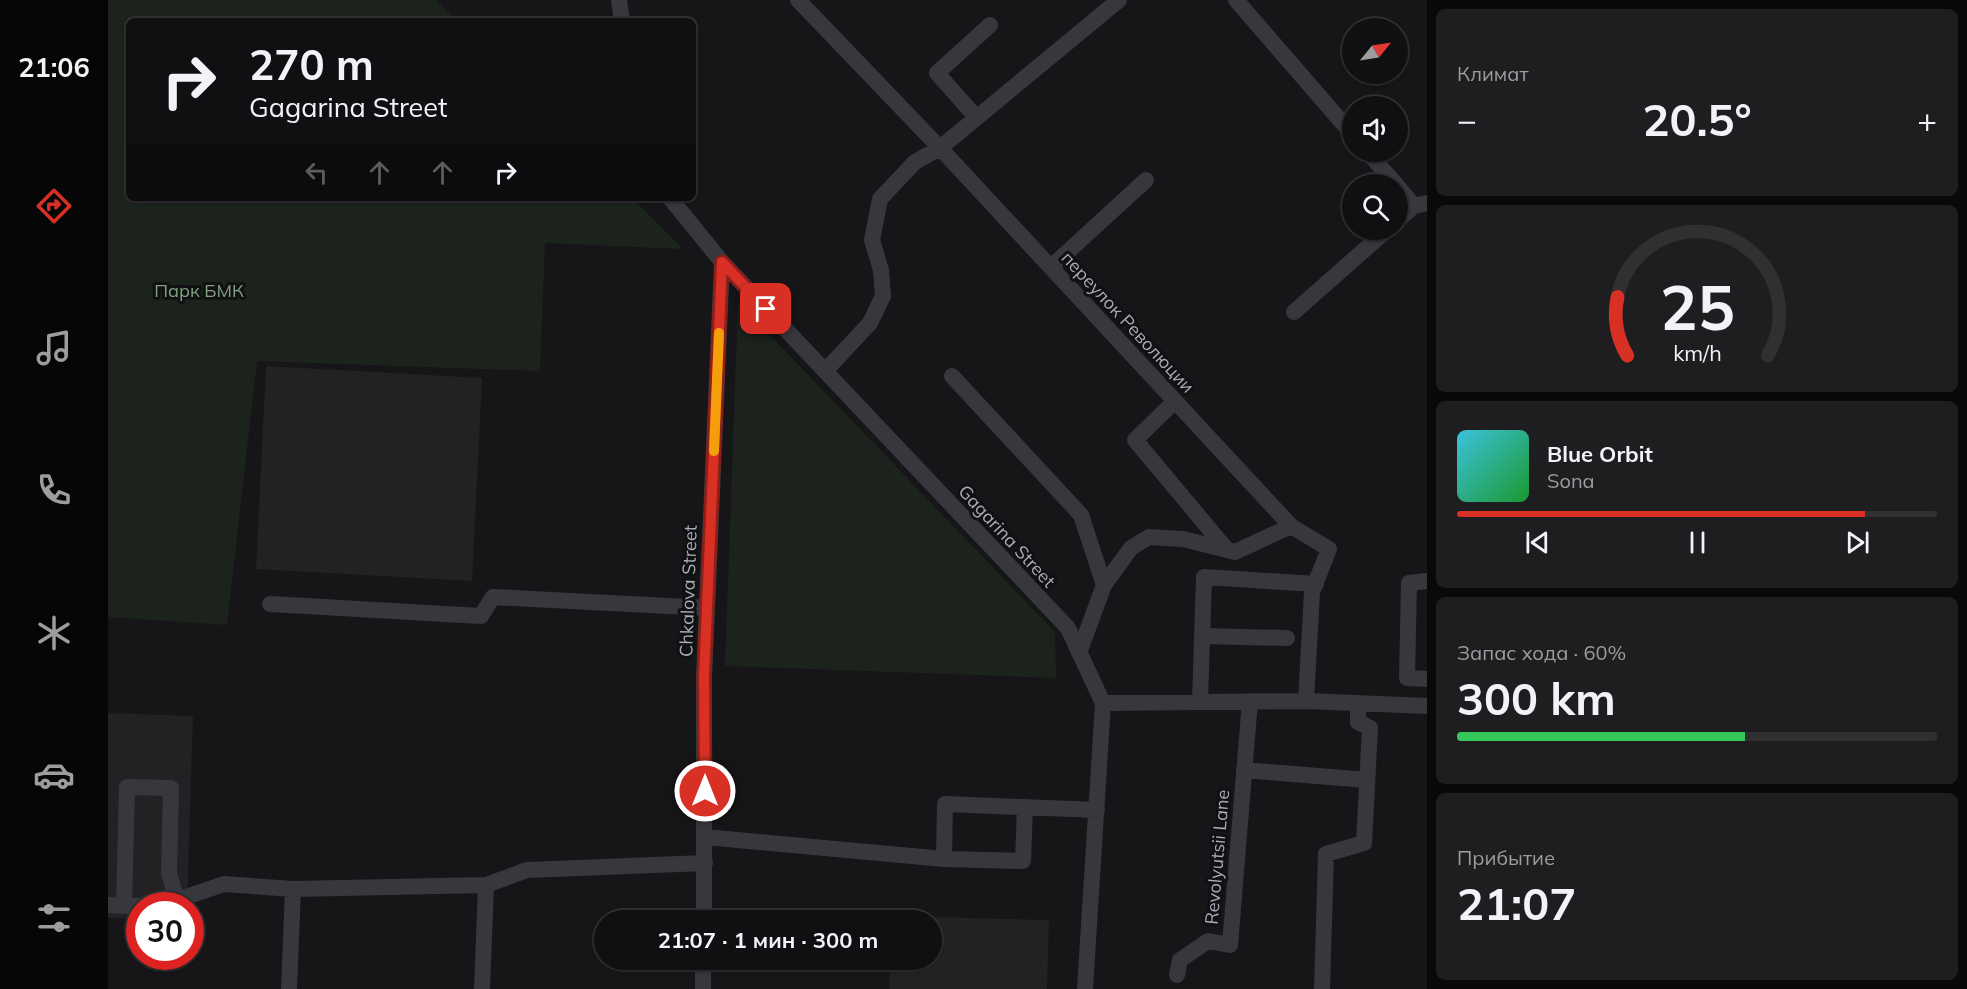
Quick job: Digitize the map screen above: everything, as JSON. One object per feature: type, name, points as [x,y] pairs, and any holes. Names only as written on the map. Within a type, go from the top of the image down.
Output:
[{"type":"street","points":[[619,0],[622,18]]},
{"type":"street","name":"переулок Революции","points":[[798,0],[940,148],[1291,526],[1329,549],[1312,592],[1306,701]]},
{"type":"street","points":[[825,371],[870,323],[883,296],[881,270],[872,240],[880,199],[915,162],[940,148],[1119,0]]},
{"type":"street","points":[[1236,0],[1342,122]]},
{"type":"street","points":[[976,117],[938,73],[990,25]]},
{"type":"street","points":[[1376,162],[1386,174]]},
{"type":"street","points":[[1051,267],[1146,180]]},
{"type":"street","points":[[1408,195],[1421,205],[1408,213]]},
{"type":"street","name":"Gagarina Street","points":[[672,201],[722,262],[1068,628],[1103,703],[1085,989]]},
{"type":"street","points":[[1294,312],[1376,240]]},
{"type":"street","name":"Chkalova Street","points":[[704,910],[704,677],[722,262]]},
{"type":"street","points":[[952,376],[1081,515],[1104,585]]},
{"type":"street","points":[[1175,401],[1135,440],[1227,550]]},
{"type":"street","points":[[1079,653],[1104,585],[1131,548],[1149,537],[1183,539],[1235,552],[1291,526]]},
{"type":"street","points":[[1200,702],[1204,577],[1316,584]]},
{"type":"street","points":[[1427,581],[1408,583],[1407,678],[1427,679]]},
{"type":"street","points":[[270,604],[481,616],[493,597],[707,608]]},
{"type":"street","points":[[1202,636],[1287,638]]},
{"type":"street","name":"Revolyutsii Lane","points":[[1177,975],[1180,960],[1208,941],[1230,945],[1250,701]]},
{"type":"street","points":[[1103,703],[1306,701],[1427,706]]},
{"type":"street","points":[[1322,989],[1326,854],[1364,843],[1370,728],[1358,722],[1358,704]]},
{"type":"street","points":[[1244,770],[1367,780]]},
{"type":"street","points":[[124,906],[127,787],[171,788],[169,873],[173,892]]},
{"type":"street","points":[[944,859],[945,804],[1096,810]]},
{"type":"street","points":[[705,837],[944,859],[1023,861],[1025,807]]},
{"type":"street","points":[[204,892],[224,884],[293,889],[486,885],[527,870],[705,863]]},
{"type":"street","points":[[482,989],[486,885]]},
{"type":"street","points":[[289,989],[293,889]]},
{"type":"street","points":[[703,970],[703,989]]},
{"type":"shaded area","points":[[266,366],[482,378],[472,581],[256,569]]},
{"type":"shaded area","points":[[108,713],[193,716],[187,892],[126,892],[126,919],[108,918]]},
{"type":"shaded area","points":[[942,917],[1049,920],[1047,989],[889,989],[890,970],[942,970]]},
{"type":"green space","name":"Парк БМК","points":[[108,0],[436,0],[454,18],[126,18],[126,201],[635,201],[683,249],[545,243],[540,371],[257,361],[227,625],[108,617]]},
{"type":"green space","points":[[738,302],[1055,632],[1056,678],[725,666]]},
{"type":"slow traffic","points":[[714,451],[719,333]]},
{"type":"route","points":[[705,791],[704,677],[722,262],[766,309]]}]
